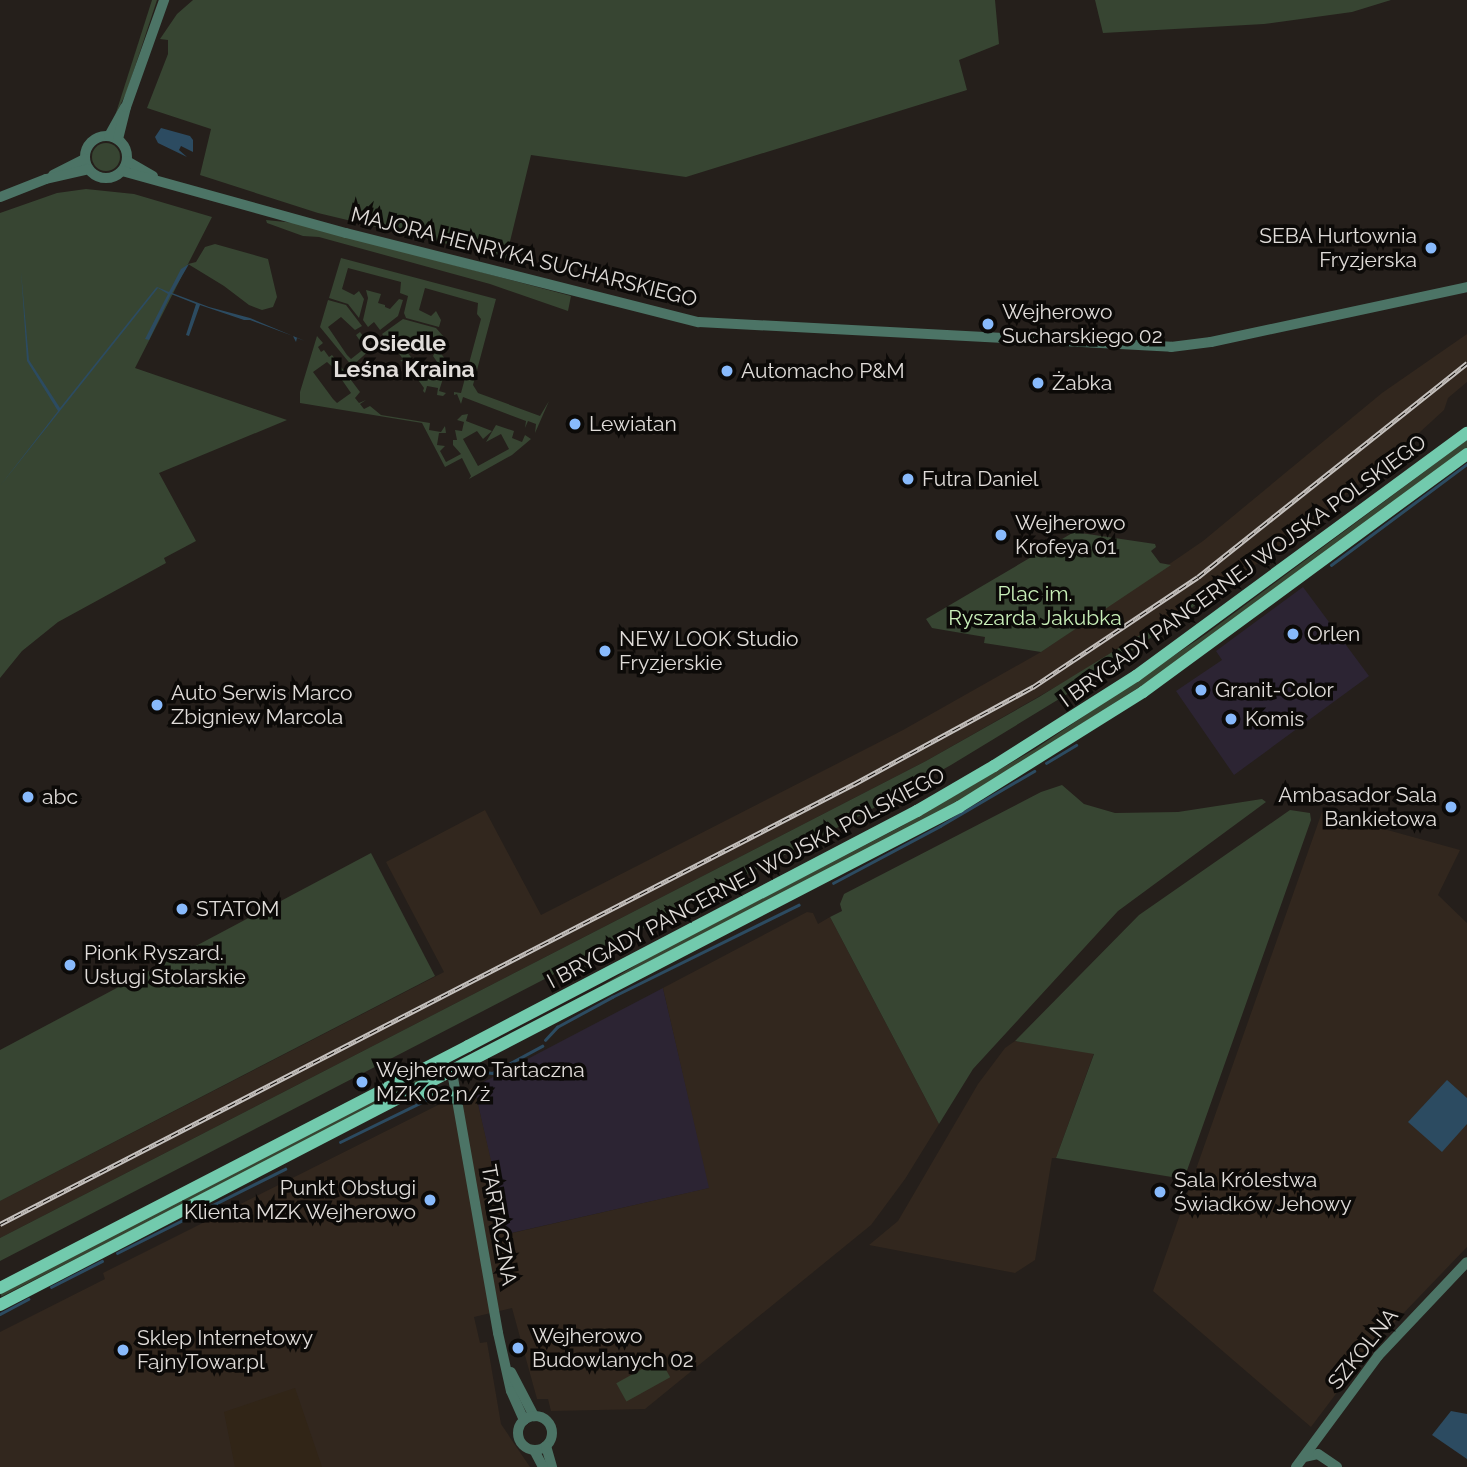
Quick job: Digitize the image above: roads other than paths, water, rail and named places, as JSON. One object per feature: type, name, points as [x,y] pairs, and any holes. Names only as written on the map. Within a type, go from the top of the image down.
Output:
[{"type":"main road","name":"I BRYGADY PANCERNEJ WOJSKA POLSKIEGO","points":[[0,1287],[917,811],[1006,759],[1167,654],[1467,433]]},
{"type":"main road","name":"I BRYGADY PANCERNEJ WOJSKA POLSKIEGO","points":[[0,1305],[894,843],[1039,759],[1198,653],[1467,454]]},
{"type":"main road","points":[[414,1092],[431,1091],[457,1098]]},
{"type":"street","points":[[113,138],[164,0]]},
{"type":"street","points":[[87,164],[91,142],[113,138]]},
{"type":"street","points":[[87,164],[105,178],[124,166],[126,149],[113,138]]},
{"type":"street","points":[[0,197],[87,164]]},
{"type":"street","name":"MAJORA HENRYKA SUCHARSKIEGO","points":[[124,166],[159,181],[346,233],[699,322],[1171,347],[1211,342],[1467,287]]},
{"type":"street","name":"TARTACZNA","points":[[445,1058],[457,1084],[457,1098],[511,1391],[529,1418]]},
{"type":"street","name":"SZKOLNA","points":[[1297,1467],[1306,1462],[1378,1356],[1467,1262]]},
{"type":"street","points":[[534,1450],[546,1446],[552,1437],[550,1424],[546,1419],[529,1418],[520,1426],[519,1439],[534,1450],[543,1467]]},
{"type":"street","points":[[546,1446],[552,1467]]},
{"type":"street","points":[[1306,1462],[1318,1454],[1337,1467]]},
{"type":"water","points":[[161,128],[190,136],[193,140],[193,152],[181,146],[179,150],[187,157],[158,143],[155,137]]},
{"type":"water","points":[[189,264],[172,293],[250,318],[305,341],[297,338],[296,342],[293,336],[200,305],[189,336],[186,335],[196,304],[171,294],[149,340],[145,339],[168,294],[158,288],[0,486],[58,411],[27,361],[21,271],[29,360],[60,408],[155,289],[157,287],[169,292],[181,269]]},
{"type":"water","points":[[1447,1080],[1467,1098],[1467,1124],[1442,1152],[1408,1122]]},
{"type":"water","points":[[1451,1411],[1467,1414],[1467,1459],[1432,1435]]},
{"type":"waterway","points":[[1331,565],[1467,464]]},
{"type":"waterway","points":[[1046,763],[1076,745]]},
{"type":"waterway","points":[[833,883],[940,826],[1034,771]]},
{"type":"waterway","points":[[545,1040],[557,1027],[612,997],[798,905]]},
{"type":"waterway","points":[[476,1076],[485,1072],[492,1073],[542,1046]]},
{"type":"waterway","points":[[340,1142],[426,1100]]},
{"type":"waterway","points":[[117,1253],[285,1169]]},
{"type":"waterway","points":[[51,1287],[102,1261]]},
{"type":"waterway","points":[[0,1314],[28,1299]]},
{"type":"railway","points":[[0,1224],[854,784],[1033,687],[1198,577],[1467,363]]},
{"type":"place","name":"SEBA Hurtownia Fryzjerska","points":[[1431,248]]},
{"type":"place","name":"Wejherowo Sucharskiego 02","points":[[988,324]]},
{"type":"place","name":"Automacho P&M","points":[[727,371]]},
{"type":"place","name":"Żabka","points":[[1038,383]]},
{"type":"place","name":"Lewiatan","points":[[575,424]]},
{"type":"place","name":"Futra Daniel","points":[[908,479]]},
{"type":"place","name":"Wejherowo Krofeya 01","points":[[1001,535]]},
{"type":"place","name":"Orlen","points":[[1293,634]]},
{"type":"place","name":"NEW LOOK Studio Fryzjerskie","points":[[605,651]]},
{"type":"place","name":"Granit-Color","points":[[1201,690]]},
{"type":"place","name":"Auto Serwis Marco Zbigniew Marcola","points":[[157,705]]},
{"type":"place","name":"Komis","points":[[1231,719]]},
{"type":"place","name":"abc","points":[[28,797]]},
{"type":"place","name":"Ambasador Sala Bankietowa","points":[[1451,807]]},
{"type":"place","name":"STATOM","points":[[182,909]]},
{"type":"place","name":"Pionk Ryszard. Usługi Stolarskie","points":[[70,965]]},
{"type":"place","name":"Wejherowo Tartaczna MZK 02 n/ż","points":[[362,1082]]},
{"type":"place","name":"Sala Królestwa Świadków Jehowy","points":[[1160,1192]]},
{"type":"place","name":"Punkt Obsługi Klienta MZK Wejherowo","points":[[430,1200]]},
{"type":"place","name":"Wejherowo Budowlanych 02","points":[[518,1348]]},
{"type":"place","name":"Sklep Internetowy FajnyTowar.pl","points":[[123,1350]]},
{"type":"district","name":"Osiedle Leśna Kraina","points":[[404,356]]},
{"type":"park label","name":"Plac im. Ryszarda Jakubka","points":[[1035,606]]}]
